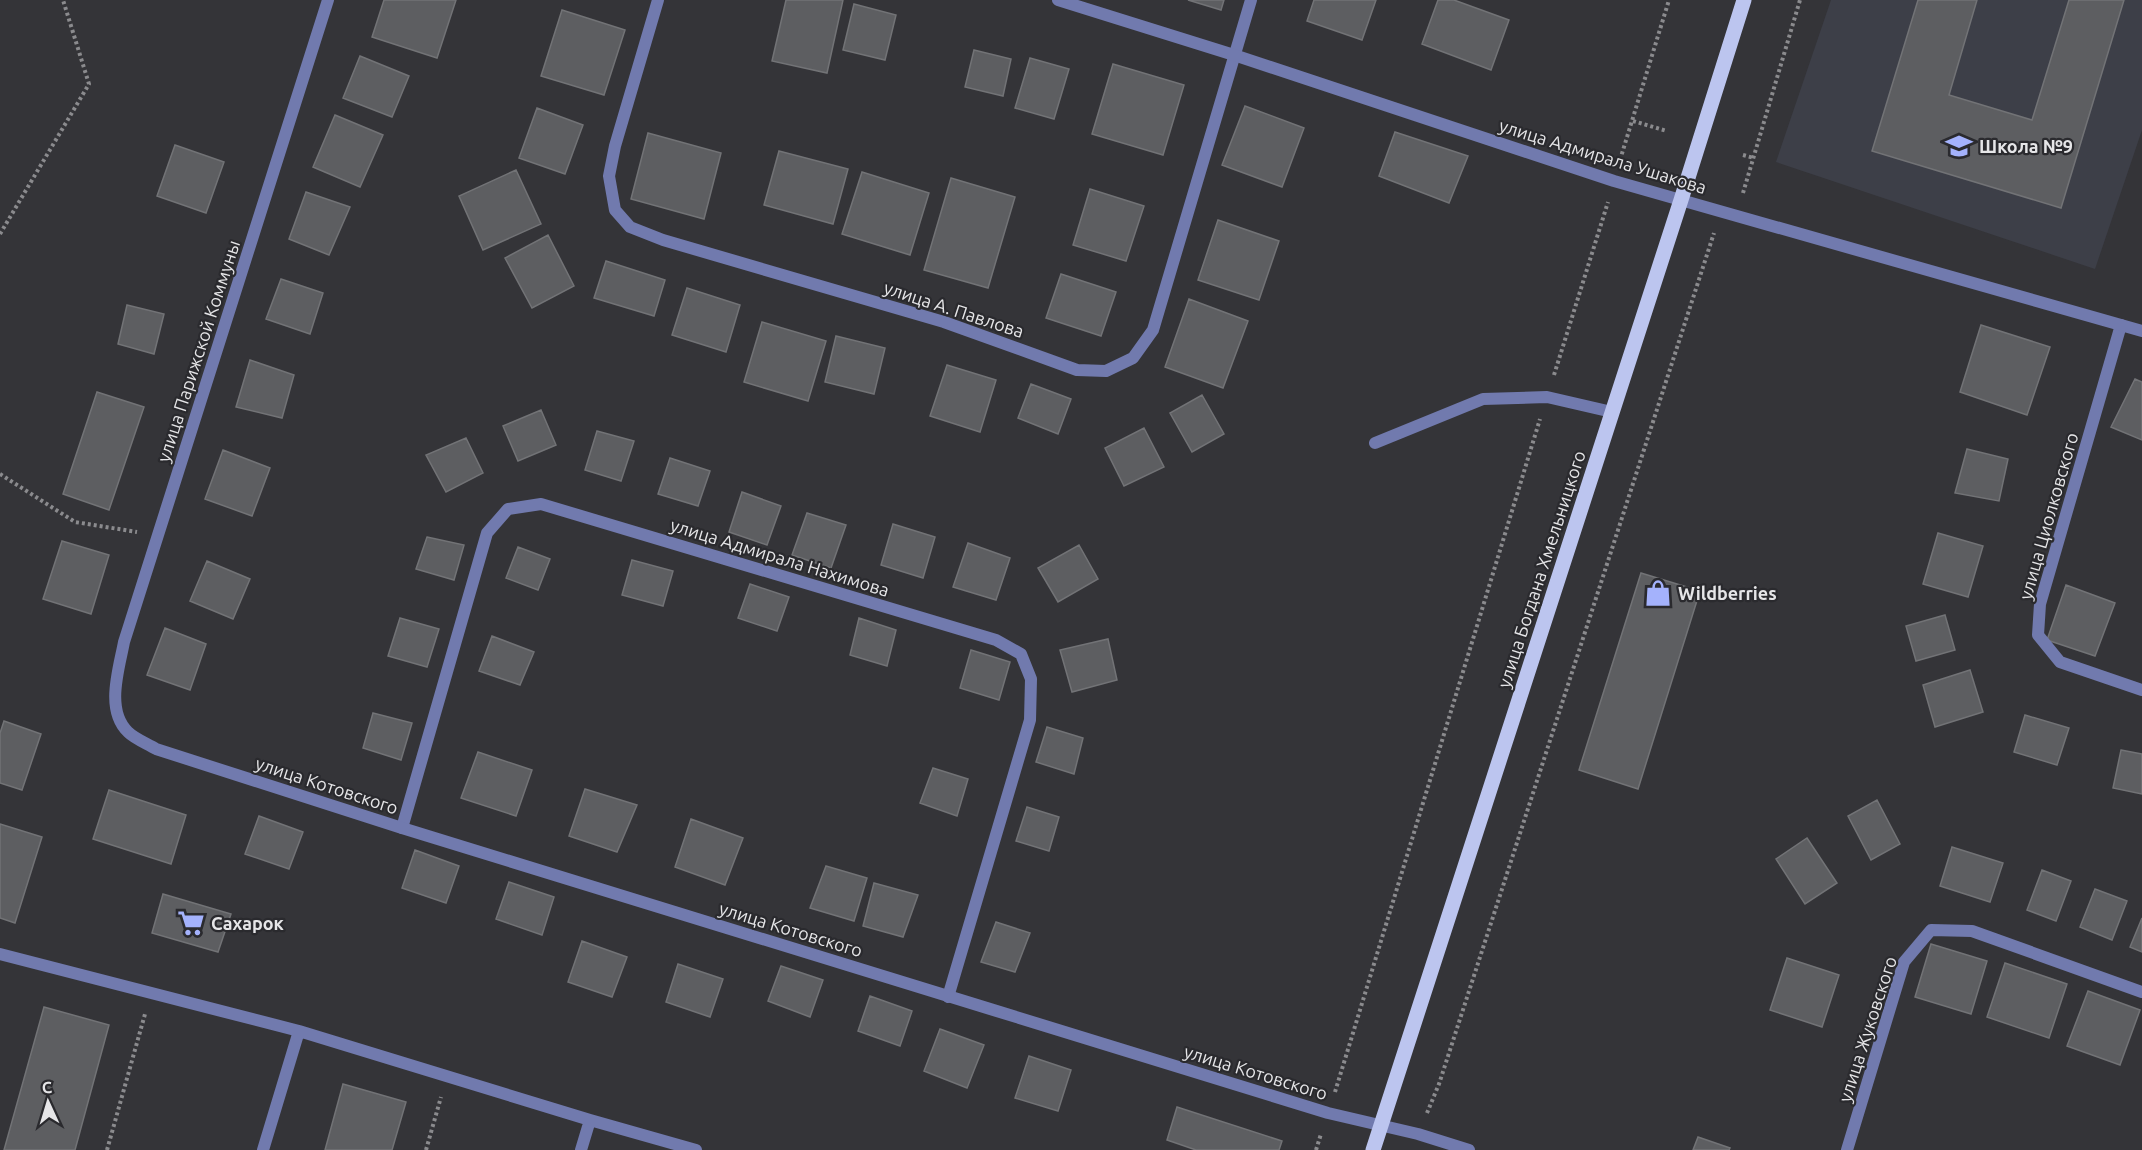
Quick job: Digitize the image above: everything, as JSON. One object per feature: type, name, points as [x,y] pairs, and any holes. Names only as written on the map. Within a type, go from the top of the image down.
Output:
[{"type":"main road","name":"улица Богдана Хмельницкого","points":[[1373,1150],[1744,0]]},
{"type":"street","name":"улица Парижской Коммуны","points":[[117,715],[116,690],[124,642],[328,0]]},
{"type":"street","name":"улица А. Павлова","points":[[658,0],[615,146],[609,176],[615,210],[630,227],[663,240],[944,322],[1077,370],[1106,371],[1133,358],[1153,330],[1251,0]]},
{"type":"street","name":"улица Адмирала Ушакова","points":[[1058,0],[1234,55],[1614,182],[2142,331]]},
{"type":"street","name":"улица Циолковского","points":[[2121,325],[2040,604],[2038,635],[2060,662],[2142,690]]},
{"type":"street","points":[[1375,443],[1483,399],[1547,397],[1612,412]]},
{"type":"street","name":"улица Адмирала Нахимова","points":[[402,828],[486,533],[508,508],[541,504],[996,640],[1021,654],[1031,679],[1029,720],[948,997]]},
{"type":"street","name":"улица Котовского","points":[[117,715],[128,733],[156,749],[402,828],[948,997],[1328,1113],[1381,1125],[1469,1150]]},
{"type":"street","name":"улица Жуковского","points":[[1847,1150],[1904,962],[1930,930],[1972,931],[2142,992]]},
{"type":"street","points":[[0,954],[298,1031],[696,1150]]},
{"type":"street","points":[[263,1150],[298,1031]]},
{"type":"street","points":[[581,1150],[590,1120]]},
{"type":"path","points":[[0,234],[88,84],[63,0]]},
{"type":"path","points":[[1620,161],[1669,0]]},
{"type":"path","points":[[1743,194],[1800,0]]},
{"type":"path","points":[[1633,121],[1667,131]]},
{"type":"path","points":[[1743,155],[1754,158]]},
{"type":"path","points":[[1332,1099],[1611,192]]},
{"type":"path","points":[[1424,1119],[1443,1072],[1714,233]]},
{"type":"path","points":[[0,474],[75,522],[158,535]]},
{"type":"path","points":[[107,1150],[151,993]]},
{"type":"path","points":[[426,1150],[447,1077]]},
{"type":"path","points":[[1316,1150],[1324,1125]]},
{"type":"shaded area","name":"Школа №9","points":[[1831,0],[2142,0],[2142,130],[2095,269],[1776,162]]},
{"type":"building","points":[[384,0],[456,0],[437,58],[372,37]]},
{"type":"building","points":[[786,0],[843,0],[827,73],[772,61]]},
{"type":"building","points":[[1188,0],[1224,0],[1221,10]]},
{"type":"building","points":[[1314,0],[1376,0],[1362,40],[1307,21]]},
{"type":"building","points":[[1438,0],[1454,0],[1509,20],[1491,70],[1422,44]]},
{"type":"building","points":[[1918,0],[1977,0],[1949,95],[2032,120],[2069,0],[2124,0],[2061,208],[1872,151]]},
{"type":"building","points":[[854,4],[896,15],[885,60],[843,50]]},
{"type":"building","points":[[562,10],[625,30],[604,95],[541,76]]},
{"type":"building","points":[[974,50],[1011,59],[1003,96],[965,87]]},
{"type":"building","points":[[360,56],[409,76],[392,117],[343,98]]},
{"type":"building","points":[[1030,58],[1069,69],[1054,119],[1015,108]]},
{"type":"building","points":[[1113,64],[1184,85],[1163,155],[1092,134]]},
{"type":"building","points":[[1245,106],[1304,128],[1282,187],[1222,165]]},
{"type":"building","points":[[537,108],[583,125],[565,174],[519,158]]},
{"type":"building","points":[[335,115],[383,135],[360,187],[313,167]]},
{"type":"building","points":[[1395,132],[1468,156],[1449,203],[1379,176]]},
{"type":"building","points":[[648,133],[721,153],[704,219],[631,199]]},
{"type":"building","points":[[175,145],[224,162],[206,213],[157,196]]},
{"type":"building","points":[[779,151],[848,169],[833,224],[764,205]]},
{"type":"building","points":[[516,170],[541,224],[483,250],[459,196]]},
{"type":"building","points":[[862,172],[929,193],[910,255],[842,234]]},
{"type":"building","points":[[951,178],[1015,197],[988,288],[924,270]]},
{"type":"building","points":[[1090,189],[1144,206],[1126,261],[1073,245]]},
{"type":"building","points":[[306,192],[350,207],[329,255],[289,239]]},
{"type":"building","points":[[1218,220],[1279,241],[1259,300],[1198,280]]},
{"type":"building","points":[[548,235],[574,286],[532,308],[505,258]]},
{"type":"building","points":[[606,261],[665,280],[654,316],[594,298]]},
{"type":"building","points":[[1061,274],[1116,292],[1101,336],[1046,318]]},
{"type":"building","points":[[281,279],[323,293],[310,334],[266,319]]},
{"type":"building","points":[[687,288],[740,305],[726,352],[672,335]]},
{"type":"building","points":[[1189,299],[1248,321],[1223,388],[1165,367]]},
{"type":"building","points":[[127,305],[164,314],[154,354],[118,344]]},
{"type":"building","points":[[762,322],[826,341],[808,401],[744,382]]},
{"type":"building","points":[[1981,325],[2050,347],[2027,415],[1960,392]]},
{"type":"building","points":[[836,336],[885,348],[874,394],[825,382]]},
{"type":"building","points":[[250,360],[294,375],[282,418],[236,407]]},
{"type":"building","points":[[947,365],[996,380],[980,432],[930,416]]},
{"type":"building","points":[[2135,379],[2142,382],[2142,440],[2111,427]]},
{"type":"building","points":[[1031,384],[1071,399],[1058,434],[1018,418]]},
{"type":"building","points":[[97,392],[144,407],[109,510],[63,494]]},
{"type":"building","points":[[1202,395],[1224,434],[1192,452],[1170,413]]},
{"type":"building","points":[[541,410],[556,445],[518,461],[503,426]]},
{"type":"building","points":[[1144,428],[1164,467],[1124,486],[1105,448]]},
{"type":"building","points":[[597,431],[634,441],[621,481],[585,470]]},
{"type":"building","points":[[466,438],[483,473],[446,492],[426,455]]},
{"type":"building","points":[[1967,449],[2008,459],[1999,501],[1955,493]]},
{"type":"building","points":[[223,450],[270,468],[252,516],[205,499]]},
{"type":"building","points":[[670,458],[710,471],[698,506],[658,494]]},
{"type":"building","points":[[742,492],[781,506],[767,545],[729,532]]},
{"type":"building","points":[[807,513],[846,525],[831,568],[792,555]]},
{"type":"building","points":[[893,524],[935,537],[923,578],[881,565]]},
{"type":"building","points":[[1938,533],[1983,546],[1968,597],[1923,584]]},
{"type":"building","points":[[427,537],[464,545],[454,580],[416,569]]},
{"type":"building","points":[[62,541],[109,555],[91,614],[43,599]]},
{"type":"building","points":[[968,543],[1010,558],[996,600],[953,587]]},
{"type":"building","points":[[1079,545],[1098,579],[1058,602],[1038,568]]},
{"type":"building","points":[[518,547],[550,559],[538,590],[506,578]]},
{"type":"building","points":[[632,560],[673,571],[663,606],[622,595]]},
{"type":"building","points":[[207,561],[250,579],[233,619],[190,601]]},
{"type":"building","points":[[1641,573],[1700,591],[1638,789],[1579,770]]},
{"type":"building","points":[[750,584],[789,597],[777,631],[738,618]]},
{"type":"building","points":[[2066,585],[2115,603],[2095,656],[2047,640]]},
{"type":"building","points":[[1945,615],[1955,650],[1916,661],[1906,626]]},
{"type":"building","points":[[400,618],[439,629],[427,667],[388,656]]},
{"type":"building","points":[[859,618],[896,630],[887,666],[850,655]]},
{"type":"building","points":[[165,628],[206,644],[190,690],[147,675]]},
{"type":"building","points":[[492,636],[534,652],[520,685],[479,671]]},
{"type":"building","points":[[1108,639],[1117,680],[1072,692],[1060,650]]},
{"type":"building","points":[[971,650],[1010,662],[999,700],[960,688]]},
{"type":"building","points":[[1970,670],[1983,712],[1935,727],[1923,685]]},
{"type":"building","points":[[373,713],[412,723],[401,760],[363,748]]},
{"type":"building","points":[[2025,715],[2069,728],[2057,765],[2014,752]]},
{"type":"building","points":[[4,721],[41,734],[22,790],[0,783],[0,733]]},
{"type":"building","points":[[1047,727],[1083,738],[1074,774],[1036,762]]},
{"type":"building","points":[[2121,750],[2142,754],[2142,794],[2113,788]]},
{"type":"building","points":[[478,752],[532,770],[516,816],[461,798]]},
{"type":"building","points":[[933,768],[968,779],[957,816],[920,803]]},
{"type":"building","points":[[585,789],[637,805],[617,852],[569,836]]},
{"type":"building","points":[[109,790],[186,815],[171,864],[93,839]]},
{"type":"building","points":[[1877,800],[1900,844],[1871,860],[1848,816]]},
{"type":"building","points":[[1027,807],[1059,817],[1049,851],[1016,841]]},
{"type":"building","points":[[259,816],[303,832],[289,869],[245,854]]},
{"type":"building","points":[[691,819],[743,838],[725,885],[675,867]]},
{"type":"building","points":[[0,824],[42,837],[15,923],[0,918]]},
{"type":"building","points":[[1807,838],[1837,883],[1805,904],[1776,859]]},
{"type":"building","points":[[1952,847],[2003,863],[1990,902],[1940,886]]},
{"type":"building","points":[[415,850],[459,866],[446,903],[402,888]]},
{"type":"building","points":[[826,866],[867,878],[854,921],[810,908]]},
{"type":"building","points":[[2042,870],[2071,881],[2056,921],[2027,910]]},
{"type":"building","points":[[509,882],[554,897],[542,935],[496,919]]},
{"type":"building","points":[[874,883],[918,895],[903,937],[863,926]]},
{"type":"building","points":[[2095,889],[2127,901],[2112,940],[2080,927]]},
{"type":"building","name":"Сахарок","points":[[163,894],[231,914],[218,952],[152,933]]},
{"type":"building","points":[[2142,918],[2142,952],[2130,947]]},
{"type":"building","points":[[996,922],[1030,933],[1015,972],[981,962]]},
{"type":"building","points":[[582,941],[627,957],[612,997],[568,982]]},
{"type":"building","points":[[1931,944],[1987,961],[1971,1014],[1915,997]]},
{"type":"building","points":[[1787,958],[1839,975],[1822,1027],[1770,1010]]},
{"type":"building","points":[[2005,963],[2067,984],[2049,1038],[1987,1017]]},
{"type":"building","points":[[678,964],[723,979],[710,1017],[666,1002]]},
{"type":"building","points":[[781,966],[823,980],[810,1017],[768,1001]]},
{"type":"building","points":[[2088,991],[2140,1010],[2120,1065],[2067,1046]]},
{"type":"building","points":[[870,996],[912,1011],[900,1046],[858,1031]]},
{"type":"building","points":[[44,1007],[109,1025],[75,1150],[4,1150]]},
{"type":"building","points":[[940,1029],[984,1045],[967,1088],[924,1071]]},
{"type":"building","points":[[1029,1056],[1071,1070],[1058,1111],[1015,1098]]},
{"type":"building","points":[[343,1084],[406,1102],[392,1150],[325,1150]]},
{"type":"building","points":[[1177,1107],[1282,1141],[1279,1150],[1196,1150],[1167,1140]]},
{"type":"building","points":[[1698,1137],[1730,1148],[1729,1150],[1693,1150]]},
{"type":"place","name":"Школа №9","points":[[1959,146]]},
{"type":"place","name":"Wildberries","points":[[1658,593]]},
{"type":"place","name":"Сахарок","points":[[191,923]]}]
